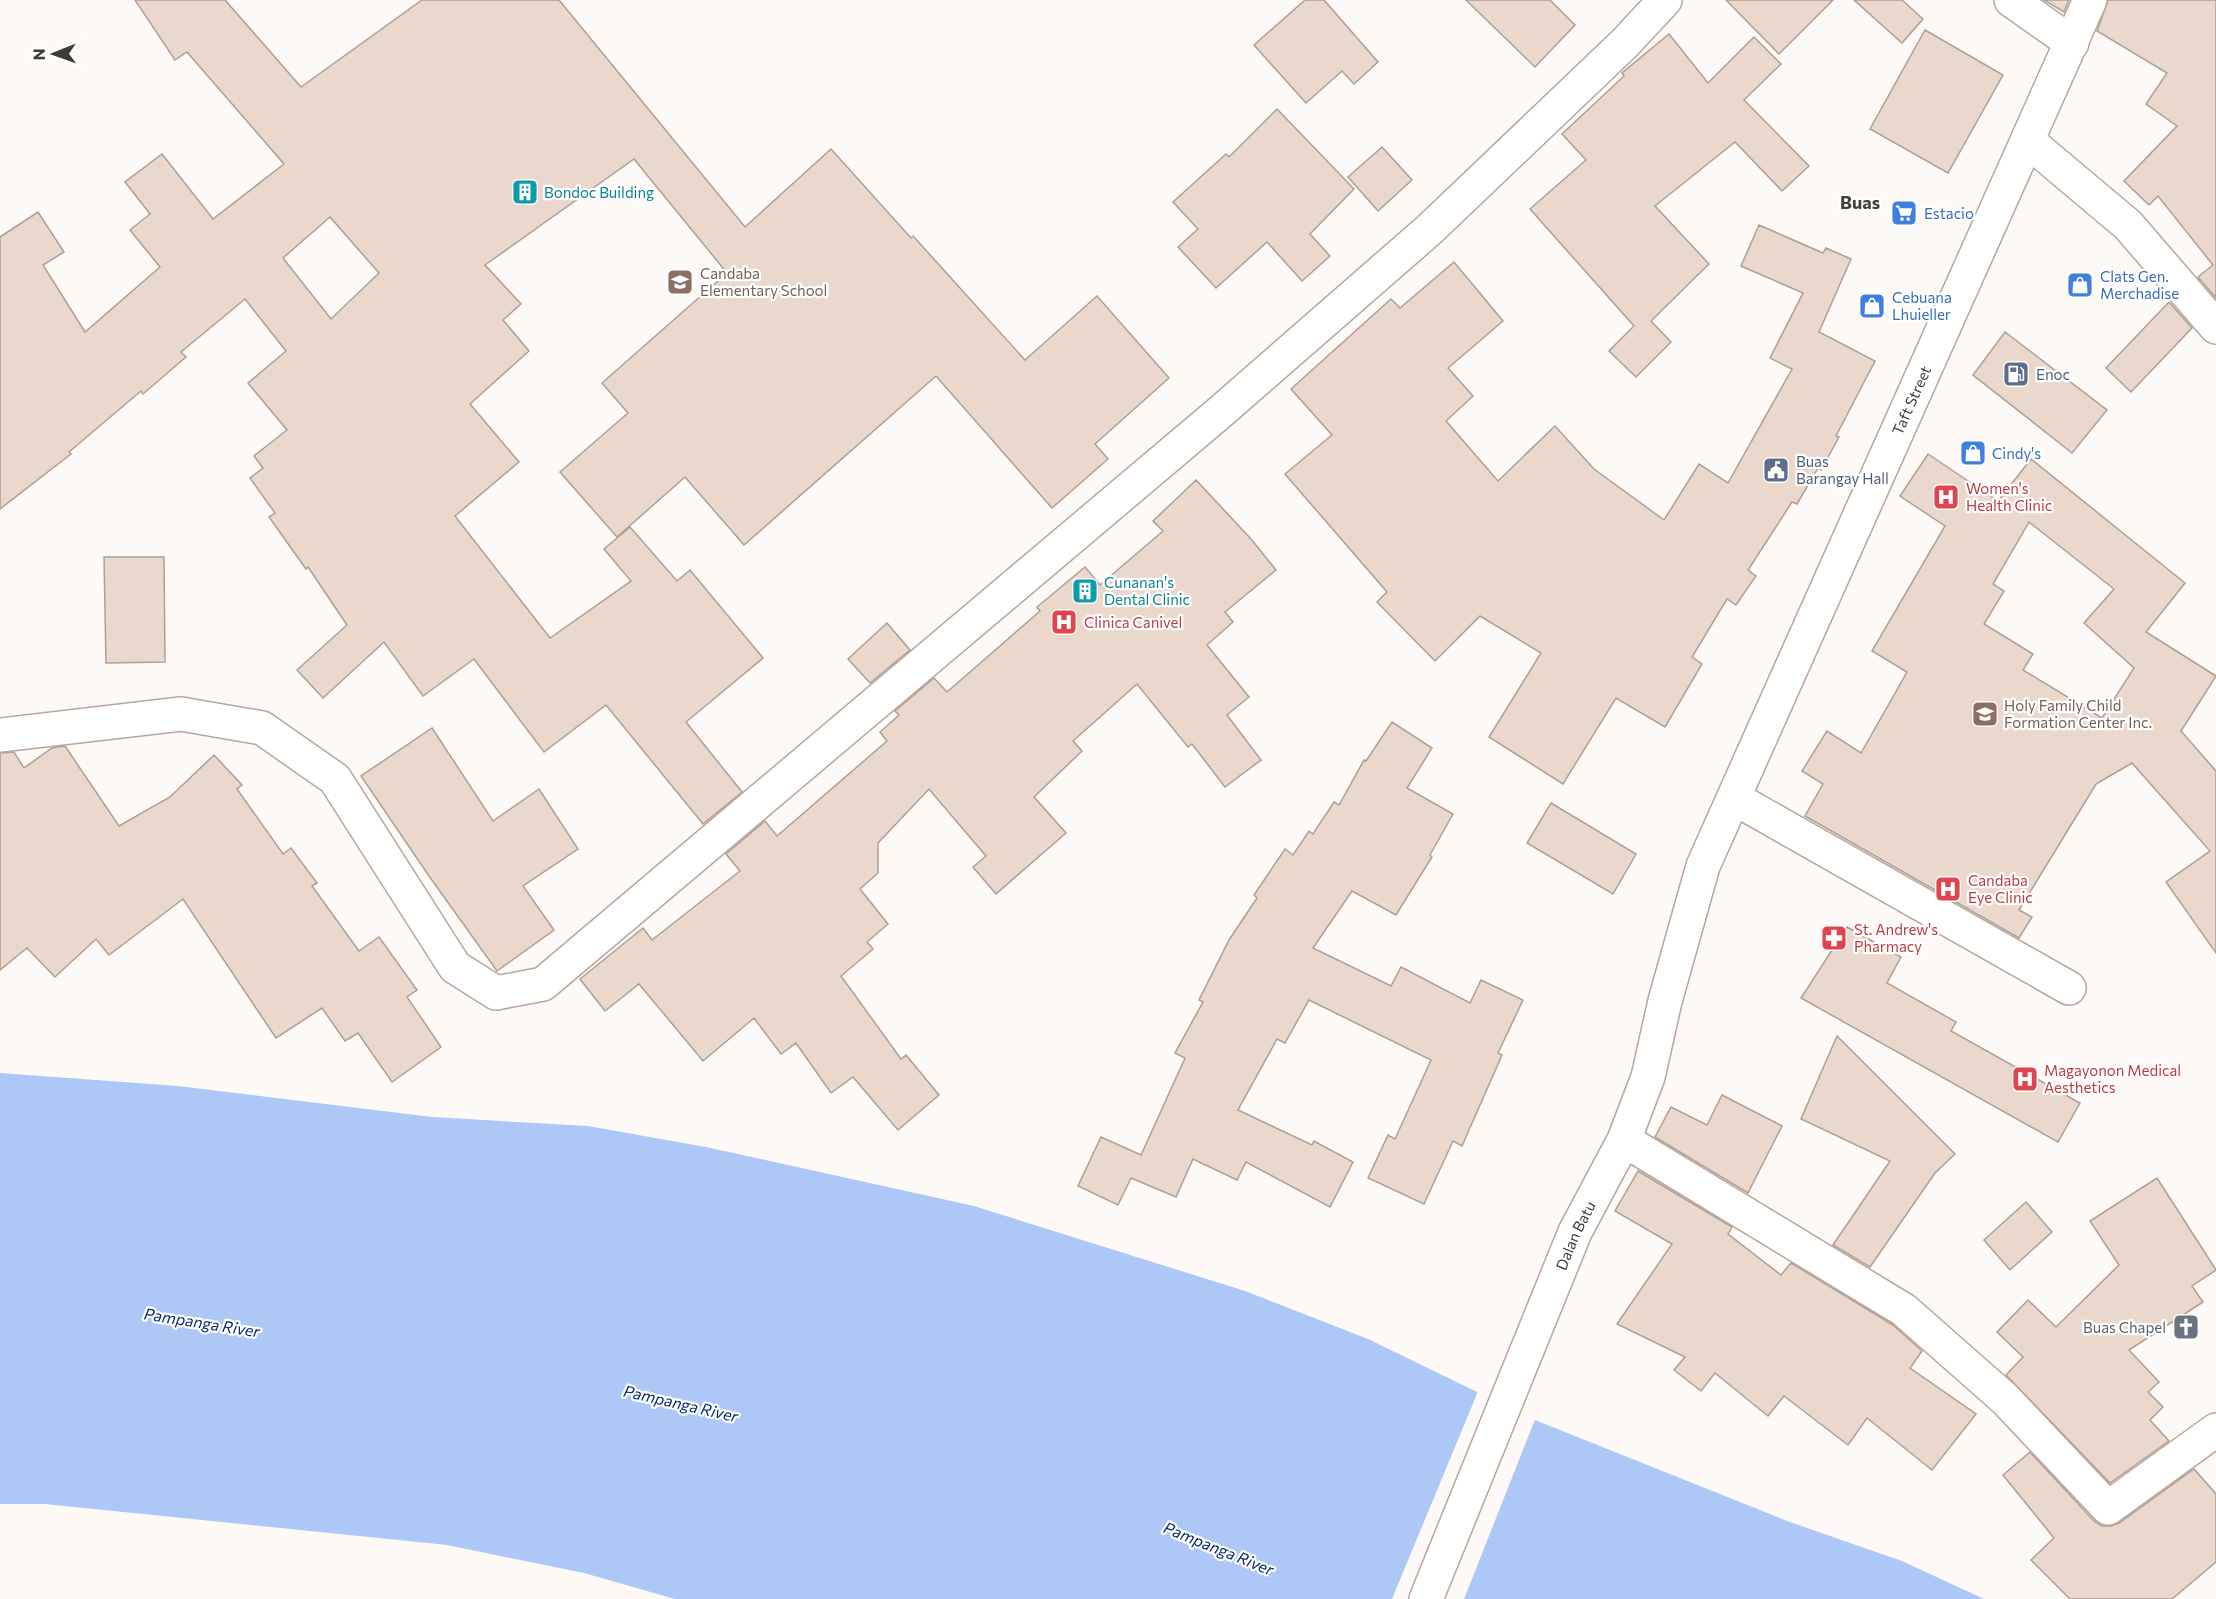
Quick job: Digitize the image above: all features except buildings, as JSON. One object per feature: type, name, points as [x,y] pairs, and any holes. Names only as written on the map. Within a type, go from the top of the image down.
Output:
[{"type":"street","points":[[0,735],[181,714],[262,728],[335,779],[455,967],[496,993],[543,984],[1200,429],[1430,229],[1625,43],[1665,0]]},
{"type":"street","points":[[2011,0],[2072,43]]},
{"type":"street","name":"Taft Street","points":[[1703,866],[2090,0]]},
{"type":"street","points":[[2028,141],[2128,225],[2216,327]]},
{"type":"street","points":[[1734,798],[2069,988]]},
{"type":"street","name":"Dalan Batu","points":[[1426,1599],[1575,1232],[1624,1140],[1648,1077],[1665,1001],[1703,866]]},
{"type":"street","points":[[1624,1140],[1904,1310],[2005,1399],[2108,1508],[2216,1430]]},
{"type":"water","name":"Pampanga River","points":[[0,1073],[178,1086],[432,1117],[588,1126],[706,1147],[974,1206],[1245,1291],[1368,1339],[1535,1420],[1790,1522],[1902,1561],[1984,1599],[675,1599],[584,1573],[447,1545],[45,1504],[0,1504]]},
{"type":"pier","points":[[1479,1389],[1536,1417],[1464,1599],[1392,1599]]},
{"type":"place","name":"Bondoc Building","points":[[525,192]]},
{"type":"place","name":"Estacio","points":[[1904,213]]},
{"type":"place","name":"Candaba Elementary School","points":[[680,282]]},
{"type":"place","name":"Clats Gen. Merchadise","points":[[2080,285]]},
{"type":"place","name":"Cebuana Lhuieller","points":[[1872,306]]},
{"type":"place","name":"Enoc","points":[[2016,374]]},
{"type":"place","name":"Cindy's","points":[[1973,453]]},
{"type":"place","name":"Buas Barangay Hall","points":[[1776,470]]},
{"type":"place","name":"Women's Health Clinic","points":[[1946,497]]},
{"type":"place","name":"Cunanan's Dental Clinic","points":[[1085,591]]},
{"type":"place","name":"Clinica Canivel","points":[[1064,622]]},
{"type":"place","name":"Holy Family Child Formation Center Inc.","points":[[1985,714]]},
{"type":"place","name":"Candaba Eye Clinic","points":[[1948,889]]},
{"type":"place","name":"St. Andrew's Pharmacy","points":[[1834,938]]},
{"type":"place","name":"Magayonon Medical Aesthetics","points":[[2025,1079]]},
{"type":"place","name":"Buas Chapel","points":[[2186,1327]]},
{"type":"district","name":"Buas","points":[[1860,202]]}]
